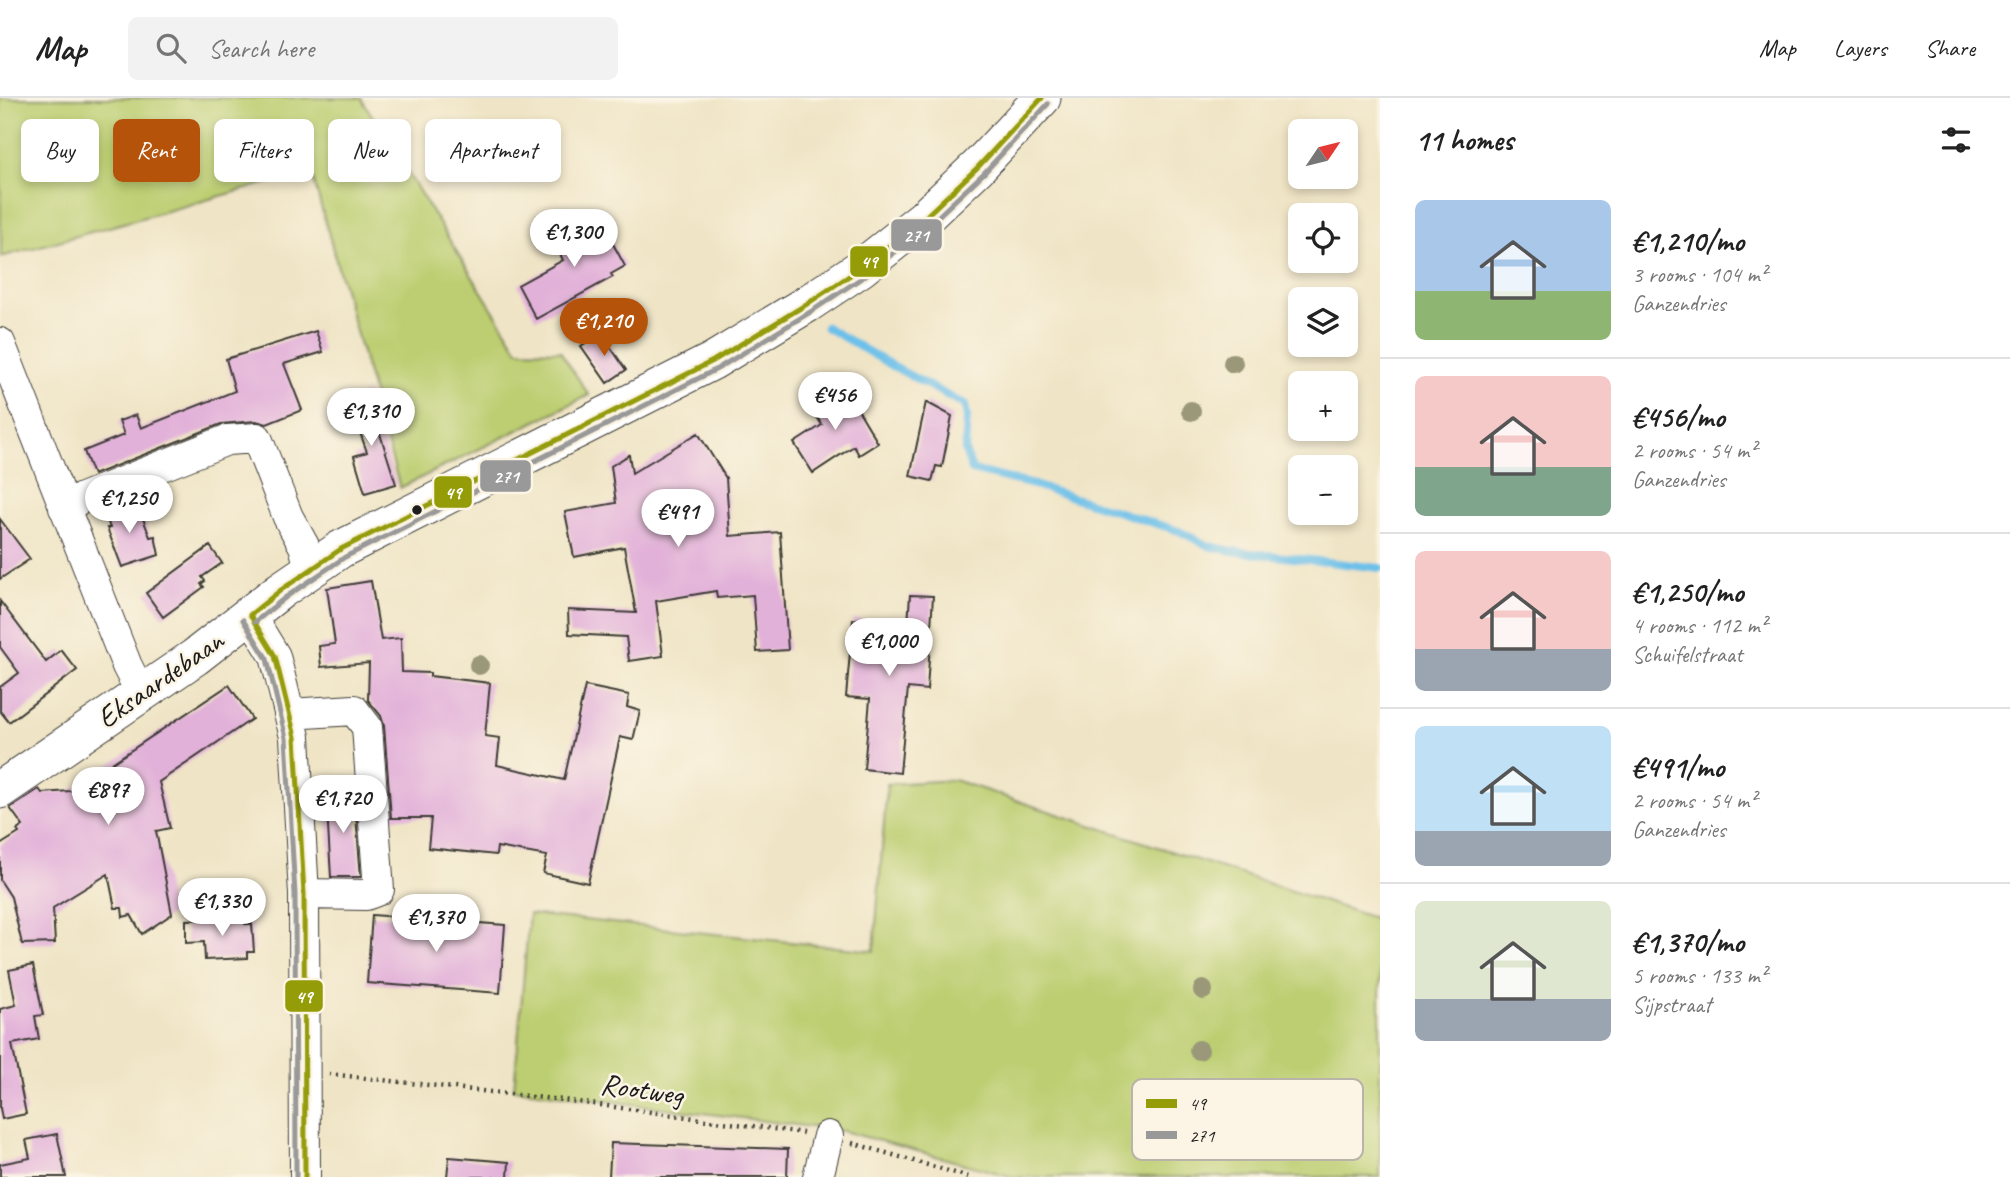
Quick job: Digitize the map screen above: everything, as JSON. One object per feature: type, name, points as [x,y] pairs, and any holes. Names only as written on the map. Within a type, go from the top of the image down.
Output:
[{"type":"main road","name":"Eksaardebaan","points":[[0,790],[142,693],[341,549],[713,361],[807,304],[861,268],[924,218],[978,167],[1042,98]]},
{"type":"street","points":[[0,343],[127,666],[142,693]]},
{"type":"street","points":[[64,508],[82,498],[227,440],[257,438],[288,517],[304,546],[310,569]]},
{"type":"street","points":[[250,615],[275,656],[295,737],[304,894],[305,1177]]},
{"type":"street","points":[[289,714],[354,710],[368,727],[379,890],[366,895],[304,894]]},
{"type":"street","points":[[818,1177],[828,1136]]},
{"type":"path","name":"Rootweg","points":[[303,1072],[563,1100],[828,1136],[969,1177]]},
{"type":"green space","points":[[0,98],[361,98],[374,119],[328,119],[328,182],[411,182],[411,178],[518,350],[560,351],[589,395],[400,488],[314,182],[314,119],[214,119],[214,182],[271,182],[1,257]]},
{"type":"green space","points":[[954,780],[1380,920],[1380,1177],[1013,1177],[843,1131],[514,1089],[529,914],[874,951],[887,784]]},
{"type":"building","points":[[599,218],[625,266],[611,274],[613,277],[536,319],[518,285],[563,260],[554,242]]},
{"type":"building","points":[[316,331],[323,352],[284,364],[302,410],[267,424],[256,421],[221,424],[93,475],[84,451],[124,435],[119,421],[136,415],[141,428],[235,391],[226,359]]},
{"type":"building","points":[[601,333],[626,370],[607,383],[581,346]]},
{"type":"building","points":[[847,391],[878,443],[859,455],[854,446],[813,473],[794,443],[822,425],[810,406],[827,395],[830,401]]},
{"type":"building","points":[[367,393],[396,484],[365,493],[354,456],[367,452],[348,399]]},
{"type":"building","points":[[926,402],[952,416],[942,467],[936,466],[932,481],[910,476]]},
{"type":"building","points":[[698,433],[726,478],[730,536],[780,532],[788,650],[757,652],[753,595],[717,598],[716,591],[656,601],[663,656],[629,661],[626,637],[569,634],[568,610],[636,613],[624,547],[574,557],[565,512],[616,503],[611,466],[629,455],[632,473]]},
{"type":"building","points":[[124,500],[132,519],[142,516],[150,537],[155,536],[159,555],[122,567],[107,528],[110,528],[103,508]]},
{"type":"building","points":[[0,519],[30,559],[0,579]]},
{"type":"building","points":[[210,546],[222,563],[202,577],[205,581],[201,584],[204,587],[163,617],[146,593]]},
{"type":"building","points":[[371,581],[381,640],[401,638],[402,672],[430,673],[430,676],[490,683],[485,736],[500,738],[497,765],[564,780],[585,686],[629,695],[627,707],[640,711],[633,740],[620,737],[588,883],[543,873],[547,856],[497,847],[496,855],[428,848],[431,818],[391,818],[384,726],[381,716],[368,700],[369,663],[321,667],[319,646],[335,644],[327,588]]},
{"type":"building","points":[[910,595],[933,596],[927,690],[908,688],[900,773],[864,769],[870,699],[846,697],[853,619],[908,624]]},
{"type":"building","points":[[0,601],[46,662],[61,650],[77,670],[9,722],[0,711],[0,687],[19,673],[0,647]]},
{"type":"building","points":[[229,685],[252,719],[159,782],[170,828],[156,831],[172,914],[142,934],[131,915],[123,917],[122,908],[115,908],[108,874],[53,908],[55,943],[22,944],[11,897],[0,880],[0,845],[19,833],[17,830],[23,826],[10,808],[39,789],[42,793],[70,791]]},
{"type":"building","points":[[354,791],[361,877],[331,877],[326,793]]},
{"type":"building","points":[[372,915],[505,925],[500,993],[367,983]]},
{"type":"building","points":[[244,918],[245,924],[252,924],[254,952],[247,952],[247,958],[205,960],[204,942],[186,943],[186,920]]},
{"type":"building","points":[[33,965],[43,1015],[35,1016],[39,1039],[12,1044],[26,1114],[2,1119],[0,1009],[16,1005],[9,970]]},
{"type":"building","points":[[57,1134],[66,1177],[0,1177],[0,1164],[30,1158],[26,1140]]},
{"type":"building","points":[[611,1143],[788,1149],[787,1177],[609,1177]]},
{"type":"building","points":[[449,1157],[509,1162],[508,1177],[447,1177]]},
{"type":"waterway","points":[[826,327],[965,405],[965,451],[972,470],[1034,485],[1179,531],[1209,546],[1380,568]]},
{"type":"transit line","name":"49","points":[[250,615],[341,549],[713,361],[807,304],[861,268],[924,218],[978,167],[1042,98]]},
{"type":"transit line","name":"271","points":[[255,622],[286,597],[345,557],[717,369],[812,311],[866,275],[930,224],[984,173],[1048,104]]},
{"type":"transit line","name":"49","points":[[250,615],[275,656],[295,737],[304,894],[305,1177]]},
{"type":"transit line","name":"271","points":[[243,620],[267,659],[286,738],[295,894],[296,1177]]}]
